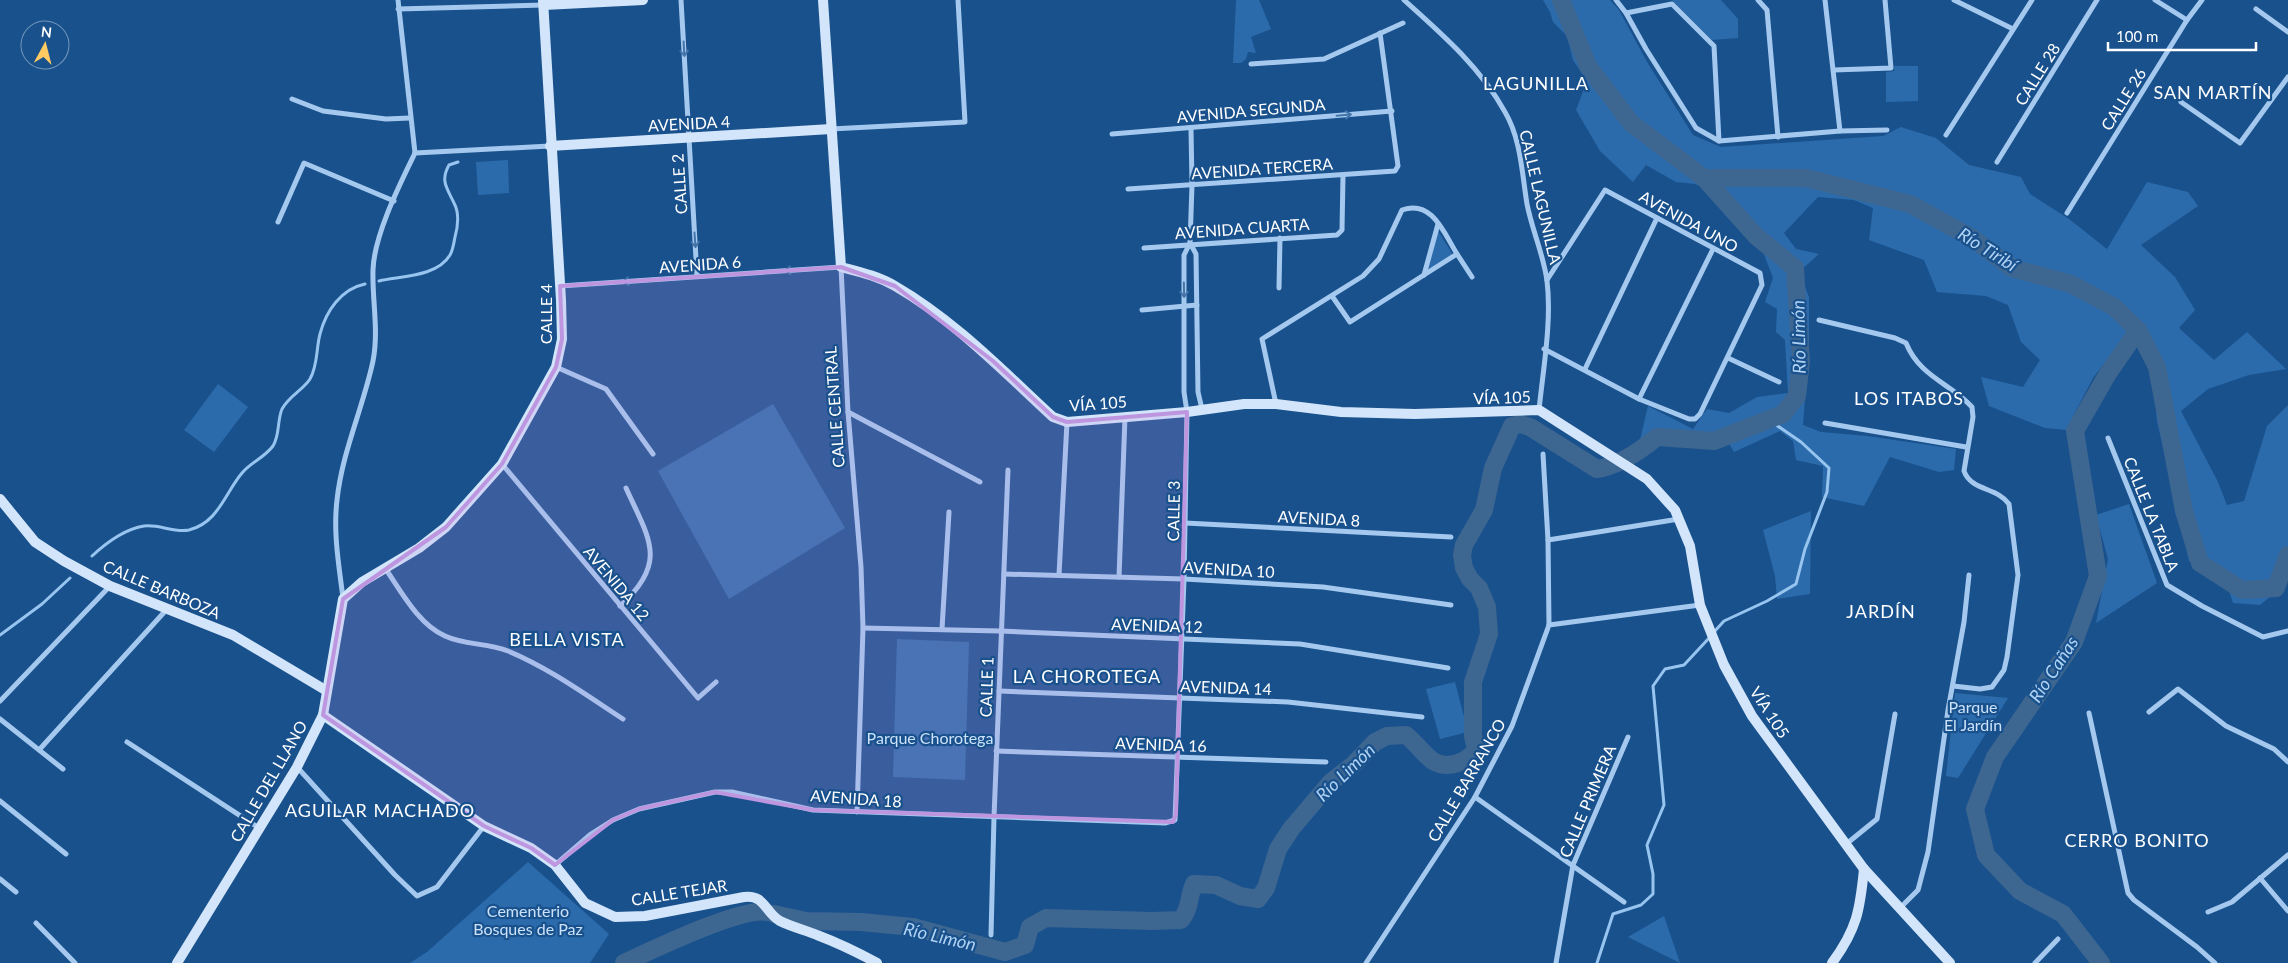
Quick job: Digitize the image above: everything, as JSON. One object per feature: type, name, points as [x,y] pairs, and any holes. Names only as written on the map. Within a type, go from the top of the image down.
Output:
[{"type":"main road","points":[[543,2],[643,0]]},
{"type":"main road","name":"CALLE CENTRAL","points":[[823,0],[841,267]]},
{"type":"main road","name":"CALLE 4","points":[[343,599],[362,582],[419,548],[446,527],[502,464],[556,367],[562,339],[543,2]]},
{"type":"main road","name":"AVENIDA 4","points":[[550,146],[831,129]]},
{"type":"main road","name":"VÍA 105","points":[[841,267],[871,275],[894,286],[976,346],[1053,417],[1067,422],[1187,412],[1244,404],[1276,404],[1341,412],[1415,414],[1539,410],[1632,468],[1647,479],[1675,510],[1680,519],[1690,546],[1700,605],[1724,665],[1752,716],[1864,869],[1950,963]]},
{"type":"main road","name":"CALLE BARBOZA","points":[[0,498],[35,542],[64,561],[110,586],[233,635],[327,691]]},
{"type":"main road","name":"CALLE DEL LLANO","points":[[177,963],[297,767],[323,715],[343,599]]},
{"type":"main road","name":"CALLE TEJAR","points":[[323,715],[484,826],[531,848],[555,865],[585,903],[615,917],[645,916],[744,897],[754,897],[763,902],[771,914],[780,921],[842,945],[877,963]]},
{"type":"main road","points":[[1832,963],[1852,932],[1860,908],[1864,869]]},
{"type":"street","points":[[343,599],[336,531],[337,500],[342,470],[373,360],[375,335],[374,256],[394,201],[415,152],[398,0]]},
{"type":"street","name":"CALLE 2","points":[[682,0],[697,276]]},
{"type":"street","name":"AVENIDA 4","points":[[831,129],[965,122],[958,0]]},
{"type":"street","name":"CALLE LAGUNILLA","points":[[1404,0],[1456,46],[1481,75],[1506,113],[1515,134],[1530,223],[1547,280],[1548,316],[1539,410]]},
{"type":"street","points":[[1616,0],[1626,13],[1646,50],[1696,128],[1719,141],[1840,131],[1887,130]]},
{"type":"street","points":[[1758,0],[1767,10],[1778,137]]},
{"type":"street","points":[[1826,0],[1840,131]]},
{"type":"street","points":[[1834,70],[1891,68],[1885,0]]},
{"type":"street","points":[[1954,0],[2014,29]]},
{"type":"street","points":[[1946,135],[2032,0]]},
{"type":"street","name":"CALLE 28","points":[[1997,162],[2097,0]]},
{"type":"street","points":[[2155,0],[2187,20]]},
{"type":"street","name":"CALLE 26","points":[[2067,213],[2187,20],[2202,0]]},
{"type":"street","points":[[398,9],[543,2]]},
{"type":"street","points":[[1626,13],[1672,4],[1714,46],[1719,141]]},
{"type":"street","points":[[2256,9],[2288,32]]},
{"type":"street","points":[[1251,64],[1324,59],[1403,23]]},
{"type":"street","points":[[1380,33],[1392,111]]},
{"type":"street","points":[[2180,102],[2240,143],[2288,77]]},
{"type":"street","points":[[292,99],[323,111],[386,119],[410,118]]},
{"type":"street","name":"AVENIDA SEGUNDA","points":[[1112,134],[1392,111]]},
{"type":"street","name":"AVENIDA TERCERA","points":[[1128,188],[1343,176],[1398,169],[1392,111]]},
{"type":"street","points":[[1187,412],[1184,392],[1184,255],[1190,243],[1191,129]]},
{"type":"street","name":"AVENIDA 4","points":[[415,152],[550,146]]},
{"type":"street","points":[[278,222],[304,163],[394,201]]},
{"type":"street","name":"AVENIDA CUARTA","points":[[1144,248],[1341,233],[1343,176]]},
{"type":"street","name":"AVENIDA UNO","points":[[1547,280],[1602,192],[1608,190],[1760,273],[1762,285],[1728,358]]},
{"type":"street","points":[[1276,404],[1262,339],[1363,276],[1374,266],[1402,210],[1410,208],[1425,209],[1438,224],[1472,277]]},
{"type":"street","points":[[1585,369],[1657,218]]},
{"type":"street","points":[[1424,275],[1438,224]]},
{"type":"street","points":[[1279,288],[1280,238]]},
{"type":"street","points":[[1190,243],[1196,254],[1198,392],[1202,409]]},
{"type":"street","points":[[1639,398],[1713,249]]},
{"type":"street","points":[[1332,296],[1350,322],[1457,254]]},
{"type":"street","name":"AVENIDA 6","points":[[560,286],[841,267]]},
{"type":"street","name":"CALLE CENTRAL","points":[[841,267],[848,412],[861,567],[863,628],[857,812]]},
{"type":"street","points":[[1142,310],[1197,305]]},
{"type":"street","points":[[1819,320],[1896,338],[1906,343],[1910,354],[1919,365],[1972,407],[1973,417],[1966,447],[1964,471],[1966,478],[1974,484],[2005,498],[2009,504],[2018,576],[2007,657],[1999,680],[1992,687],[1953,686]]},
{"type":"street","points":[[1544,349],[1639,398],[1688,419],[1694,419],[1700,414],[1728,358],[1778,382]]},
{"type":"street","points":[[556,367],[606,389],[653,454]]},
{"type":"street","points":[[848,412],[980,482]]},
{"type":"street","name":"CALLE 3","points":[[1175,820],[1184,579],[1187,412]]},
{"type":"street","points":[[1119,577],[1125,417]]},
{"type":"street","points":[[1060,575],[1067,422]]},
{"type":"street","points":[[1825,423],[1966,447]]},
{"type":"street","name":"CALLE LA TABLA","points":[[2108,438],[2167,585],[2202,606],[2263,637],[2288,631]]},
{"type":"street","points":[[1543,454],[1548,540],[1549,625],[1700,605]]},
{"type":"street","name":"AVENIDA 12","points":[[502,464],[698,698],[716,682]]},
{"type":"street","name":"CALLE 1","points":[[991,936],[1000,631],[1008,470]]},
{"type":"street","points":[[620,606],[636,591],[643,580],[650,560],[651,549],[646,532],[626,488]]},
{"type":"street","points":[[942,629],[949,512]]},
{"type":"street","points":[[1548,540],[1680,519]]},
{"type":"street","name":"AVENIDA 8","points":[[1185,523],[1451,537]]},
{"type":"street","points":[[385,568],[414,610],[444,636],[505,650],[521,657],[577,689],[623,719]]},
{"type":"street","name":"AVENIDA 10","points":[[1004,574],[1184,579],[1323,587],[1451,605]]},
{"type":"street","points":[[1899,909],[1918,890],[1928,852],[1964,622],[1969,575]]},
{"type":"street","points":[[0,701],[110,586]]},
{"type":"street","points":[[39,750],[168,608]]},
{"type":"street","name":"CALLE BARRANCO","points":[[1366,963],[1475,797],[1512,726],[1549,625]]},
{"type":"street","name":"AVENIDA 12","points":[[863,628],[1000,631],[1300,644],[1448,668]]},
{"type":"street","points":[[2149,712],[2178,689],[2226,726],[2274,749],[2288,762]]},
{"type":"street","name":"AVENIDA 14","points":[[999,691],[1288,702],[1422,717]]},
{"type":"street","points":[[2089,713],[2128,894],[2215,963]]},
{"type":"street","points":[[1845,845],[1877,819],[1895,714]]},
{"type":"street","points":[[0,719],[63,770]]},
{"type":"street","name":"CALLE PRIMERA","points":[[1556,963],[1572,865],[1628,737]]},
{"type":"street","points":[[127,742],[260,828]]},
{"type":"street","name":"AVENIDA 16","points":[[996,750],[1326,762]]},
{"type":"street","points":[[297,767],[395,875],[418,896],[437,887],[484,826]]},
{"type":"street","name":"AVENIDA 18","points":[[555,865],[591,834],[613,820],[638,808],[715,792],[732,792],[813,810],[1165,823],[1175,820]]},
{"type":"street","points":[[1475,797],[1624,902]]},
{"type":"street","points":[[0,803],[66,854]]},
{"type":"street","points":[[2208,912],[2232,902],[2288,855]]},
{"type":"street","points":[[2260,878],[2288,911]]},
{"type":"street","points":[[0,879],[16,892]]},
{"type":"street","points":[[36,923],[75,963]]},
{"type":"street","points":[[2035,963],[2058,939]]},
{"type":"highlighted area","points":[[841,267],[895,286],[993,361],[1053,417],[1067,422],[1187,412],[1176,814],[1173,822],[813,810],[715,792],[639,809],[613,820],[555,865],[531,848],[484,826],[323,715],[343,599],[446,527],[502,464],[556,367],[562,339],[560,286]]},
{"type":"green space","points":[[1236,0],[1259,0],[1271,29],[1251,37],[1256,53],[1248,52],[1246,59],[1241,63],[1233,63]]},
{"type":"green space","points":[[1543,0],[1610,0],[1619,10],[1647,62],[1693,135],[1721,147],[1883,136],[1901,127],[1936,138],[1969,165],[2021,177],[2030,194],[2069,219],[2107,249],[2147,182],[2188,192],[2198,206],[2141,245],[2175,277],[2195,310],[2179,328],[2214,360],[2247,332],[2286,369],[2249,375],[2208,389],[2181,411],[2217,480],[2227,505],[2244,501],[2267,426],[2288,405],[2288,565],[2276,592],[2260,605],[2233,603],[2229,591],[2189,561],[2157,421],[2149,335],[2117,347],[2093,378],[2066,430],[2045,428],[1989,406],[1981,377],[2023,387],[2040,360],[2021,342],[2008,305],[1986,296],[1937,292],[1924,260],[1869,240],[1873,208],[1854,200],[1818,197],[1784,233],[1796,249],[1819,254],[1799,272],[1809,297],[1809,346],[1803,425],[1821,432],[1867,436],[1956,449],[1954,470],[1939,472],[1890,457],[1864,506],[1822,497],[1823,466],[1796,460],[1793,441],[1780,431],[1734,452],[1723,434],[1700,445],[1680,441],[1661,430],[1640,440],[1648,406],[1693,429],[1707,409],[1729,413],[1757,397],[1788,393],[1785,340],[1776,332],[1777,309],[1765,302],[1773,278],[1762,249],[1712,192],[1695,184],[1676,182],[1646,165],[1633,182],[1600,151],[1576,110],[1587,81],[1573,60],[1567,36],[1553,22]]},
{"type":"green space","points":[[1672,0],[1721,0],[1738,19],[1738,38],[1712,40]]},
{"type":"green space","points":[[1894,66],[1918,66],[1918,101],[1886,102],[1886,72],[1894,71]]},
{"type":"green space","points":[[508,160],[509,193],[478,195],[476,162]]},
{"type":"green space","points":[[1438,231],[1453,255],[1427,271]]},
{"type":"green space","points":[[218,384],[248,407],[214,452],[184,430]]},
{"type":"green space","points":[[773,404],[845,528],[729,599],[658,471]]},
{"type":"green space","points":[[2129,504],[2157,583],[2096,623],[2108,559],[2096,515]]},
{"type":"green space","points":[[1811,511],[1810,594],[1777,599],[1775,576],[1763,530]]},
{"type":"green space","name":"Parque Chorotega","points":[[897,639],[969,642],[965,780],[893,777]]},
{"type":"green space","points":[[1455,682],[1468,732],[1440,739],[1426,689]]},
{"type":"green space","name":"Parque El Jardín","points":[[1955,693],[2008,698],[1958,778],[1946,776]]},
{"type":"green space","name":"Cementerio Bosques de Paz","points":[[528,862],[609,934],[590,963],[410,963],[427,952]]},
{"type":"green space","points":[[1664,916],[1680,963],[1628,937]]},
{"type":"waterway","name":"Río Limón","points":[[774,914],[806,921],[861,922],[913,927],[1005,952],[1025,945],[1030,927],[1046,918],[1181,920],[1188,907],[1194,884],[1216,885],[1240,896],[1258,899],[1266,888],[1278,849],[1291,829],[1331,782],[1354,764],[1375,742],[1387,736],[1406,735],[1430,759],[1445,765],[1462,761],[1476,750],[1473,736],[1473,682],[1489,634],[1487,607],[1479,588],[1470,579],[1464,568],[1462,555],[1464,545],[1484,510],[1493,468],[1512,426],[1520,424],[1530,427],[1597,469],[1621,461],[1657,437],[1714,441],[1783,414],[1797,396],[1801,361],[1795,268],[1756,236],[1704,178],[1631,123],[1588,66],[1561,0]]},
{"type":"waterway","points":[[379,281],[427,272],[436,268],[450,255],[457,229],[458,216],[456,207],[447,189],[445,176],[449,165],[458,162]]},
{"type":"waterway","name":"Río Tiribí","points":[[1704,178],[1806,178],[1910,204],[1972,238],[2012,268],[2071,284],[2114,307],[2138,330],[2157,367],[2184,511],[2200,563],[2242,590],[2276,588],[2288,555]]},
{"type":"waterway","points":[[92,556],[116,537],[130,530],[144,526],[155,526],[183,531],[199,526],[207,521],[220,506],[242,473],[273,446],[277,437],[282,409],[313,374],[320,334],[331,309],[342,296],[356,287],[365,284]]},
{"type":"waterway","name":"Río Cañas","points":[[2101,963],[2063,914],[2020,891],[1986,855],[1975,809],[1995,757],[2074,642],[2098,576],[2075,431],[2107,375],[2138,330]]},
{"type":"waterway","points":[[1714,632],[1724,621],[1767,601],[1796,584],[1805,549],[1827,492],[1829,468],[1801,442],[1769,420]]},
{"type":"waterway","points":[[0,635],[42,604],[70,578]]},
{"type":"waterway","points":[[1597,963],[1613,914],[1641,905],[1653,894],[1653,874],[1647,845],[1664,805],[1653,686],[1665,669],[1684,665],[1710,637]]},
{"type":"waterway","name":"Río Limón","points":[[624,963],[717,923],[754,912],[766,912]]},
{"type":"district","name":"LAGUNILLA","points":[[1536,83]]},
{"type":"district","name":"SAN MARTÍN","points":[[2213,92]]},
{"type":"district","name":"LOS ITABOS","points":[[1909,398]]},
{"type":"district","name":"JARDÍN","points":[[1881,611]]},
{"type":"district","name":"BELLA VISTA","points":[[567,639]]},
{"type":"district","name":"LA CHOROTEGA","points":[[1087,676]]},
{"type":"district","name":"AGUILAR MACHADO","points":[[380,810]]},
{"type":"district","name":"CERRO BONITO","points":[[2137,840]]}]
